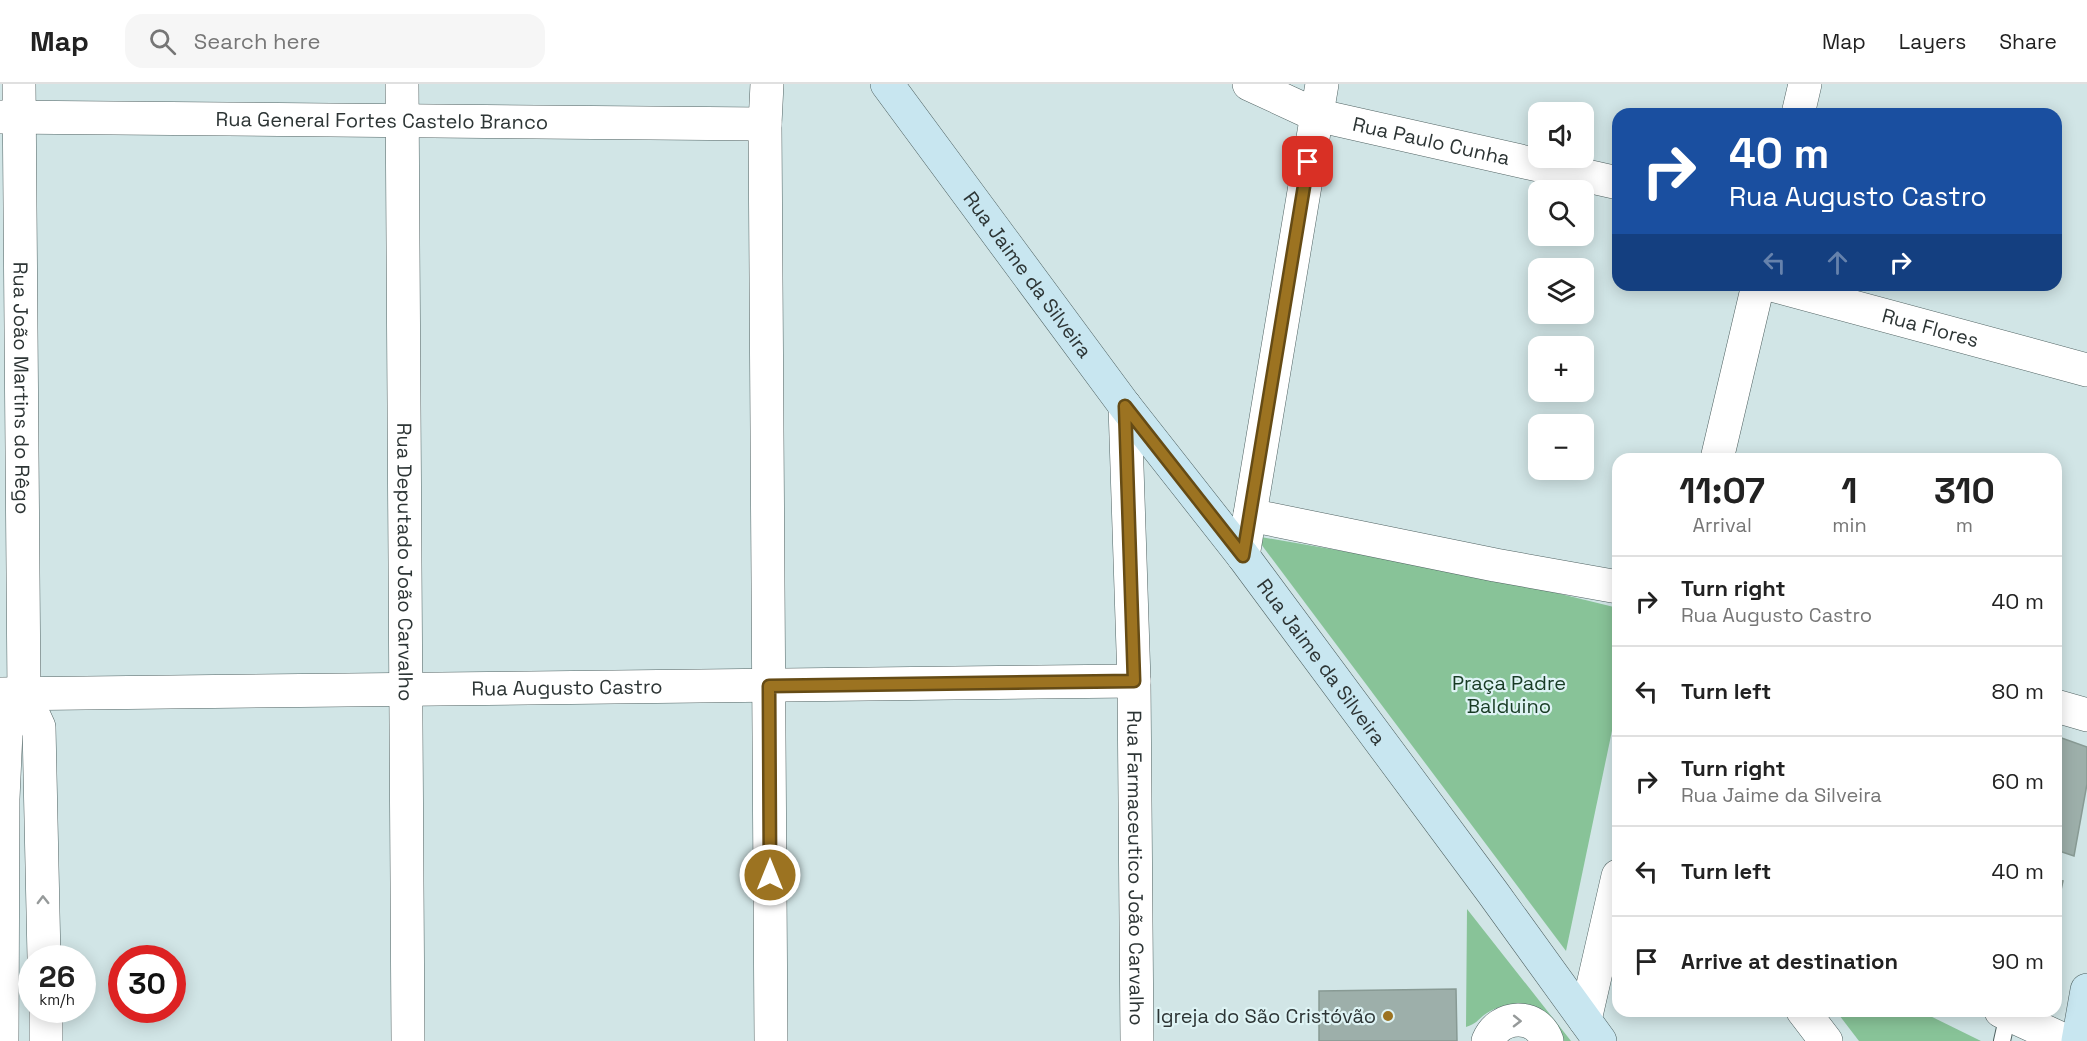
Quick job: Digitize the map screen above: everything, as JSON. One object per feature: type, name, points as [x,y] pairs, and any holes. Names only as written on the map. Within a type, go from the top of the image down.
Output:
[{"type":"street","name":"Rua João Martins do Rêgo","points":[[2,1041],[3,799],[6,732],[12,694],[10,117],[19,84]]},
{"type":"street","name":"Rua Deputado João Carvalho","points":[[402,84],[408,1041]]},
{"type":"street","points":[[767,84],[765,124],[771,1041]]},
{"type":"street","name":"Rua Jaime da Silveira","points":[[887,84],[1125,406],[1243,556],[1592,1031]]},
{"type":"street","name":"Rua Paulo Cunha","points":[[1249,84],[1319,99],[1612,181]]},
{"type":"street","points":[[1799,108],[1804,84]]},
{"type":"street","points":[[1243,556],[1319,99]]},
{"type":"street","name":"Rua General Fortes Castelo Branco","points":[[10,117],[765,124]]},
{"type":"street","points":[[1719,453],[1757,291]]},
{"type":"street","name":"Rua Flores","points":[[1794,291],[2087,370]]},
{"type":"street","name":"Rua Farmaceutico João Carvalho","points":[[1125,406],[1134,681],[1137,1041]]},
{"type":"street","points":[[1250,515],[1495,565],[1612,586]]},
{"type":"street","name":"Rua Augusto Castro","points":[[12,694],[1134,681]]},
{"type":"street","name":"Rua João Martins do Rêgo","points":[[12,694],[39,727],[44,945]]},
{"type":"street","points":[[2062,708],[2087,715]]},
{"type":"street","points":[[1592,1031],[1612,912]]},
{"type":"street","points":[[2078,1041],[2087,990]]},
{"type":"street","points":[[1808,1017],[1826,1041]]},
{"type":"street","points":[[1488,1041],[1494,1030],[1502,1023],[1521,1019],[1540,1028],[1547,1041]]},
{"type":"street","points":[[2004,1022],[2066,1041]]},
{"type":"street","points":[[46,1023],[46,1041]]},
{"type":"green space","name":"Praça Padre Balduino","points":[[1255,536],[1487,576],[1612,607],[1612,731],[1566,951]]},
{"type":"green space","points":[[1467,909],[1571,1041],[1557,1041],[1511,1005],[1493,1010],[1466,1027]]},
{"type":"green space","points":[[1841,1017],[1932,1017],[1981,1041],[1859,1041]]},
{"type":"building","points":[[2062,738],[2087,747],[2087,784],[2074,856],[2062,852]]},
{"type":"building","name":"Igreja do São Cristóvão","points":[[1456,989],[1457,1041],[1319,1041],[1319,991]]},
{"type":"place","name":"Igreja do São Cristóvão","points":[[1388,1016]]},
{"type":"route","points":[[770,875],[769,686],[1134,681],[1125,406],[1243,556],[1308,162]]}]
